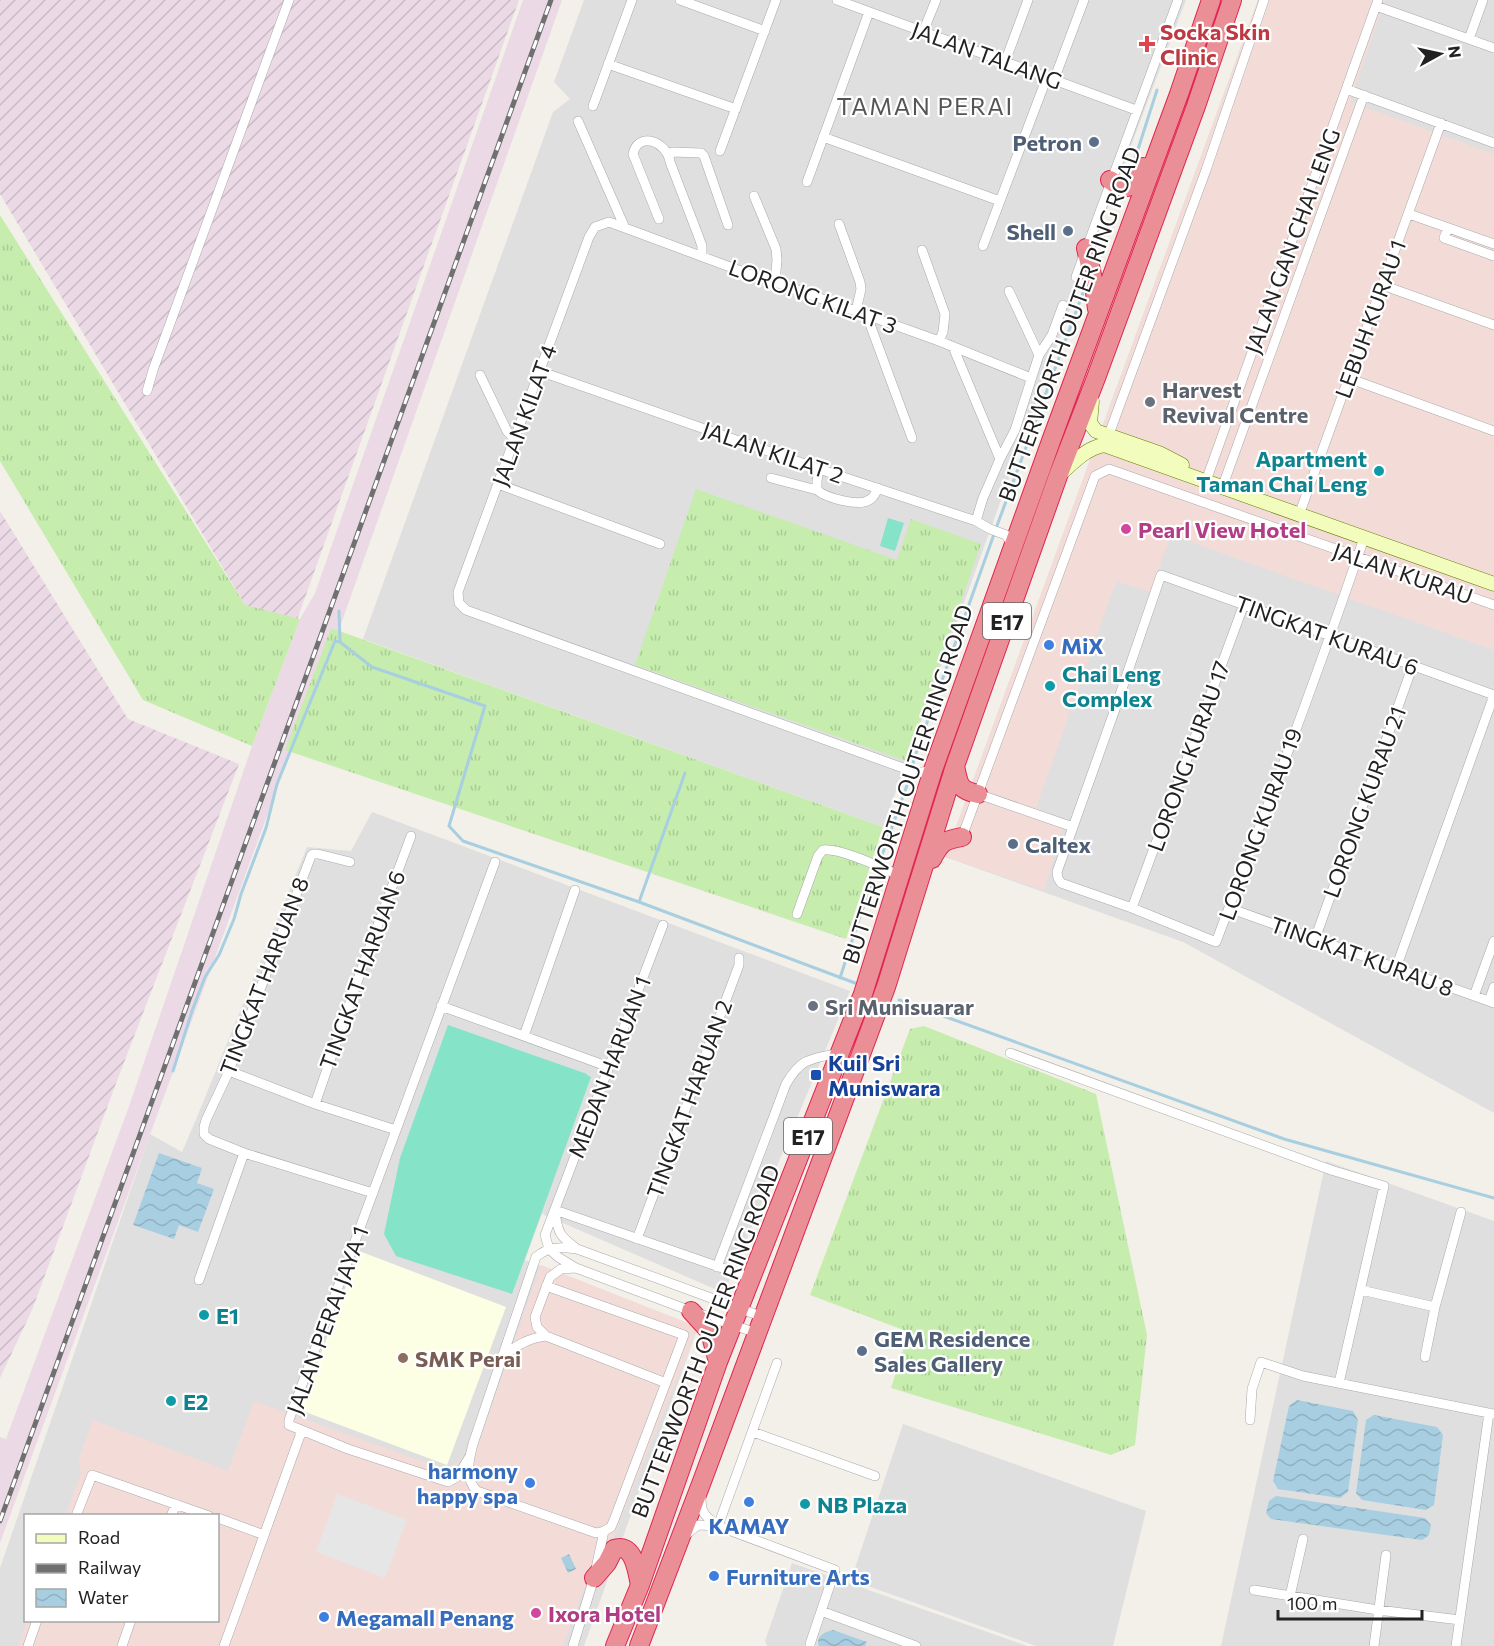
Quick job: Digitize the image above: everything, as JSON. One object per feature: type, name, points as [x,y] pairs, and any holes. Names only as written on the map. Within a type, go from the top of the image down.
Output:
[{"type":"highway","points":[[1179,94],[1182,65],[1202,0]]},
{"type":"highway","name":"BUTTERWORTH OUTER RING ROAD","points":[[615,1646],[640,1585],[718,1362],[863,994],[925,794],[917,770],[1006,535],[1098,314],[1211,0]]},
{"type":"highway","name":"BUTTERWORTH OUTER RING ROAD","points":[[639,1646],[886,987],[955,766],[1058,476],[1196,106],[1232,0]]},
{"type":"highway","points":[[1196,106],[1214,76],[1243,0]]},
{"type":"highway","points":[[1110,180],[1119,187],[1131,186],[1162,137]]},
{"type":"highway","points":[[1086,248],[1098,314]]},
{"type":"highway","points":[[955,766],[962,788],[967,792],[978,794]]},
{"type":"highway","points":[[915,894],[939,846],[946,840],[962,837]]},
{"type":"highway","points":[[692,1311],[710,1332],[718,1362]]},
{"type":"highway","points":[[594,1578],[607,1563],[614,1549],[620,1547],[631,1554],[640,1585]]},
{"type":"street","points":[[147,391],[289,0]]},
{"type":"street","points":[[593,105],[632,0]]},
{"type":"street","points":[[680,0],[765,31]]},
{"type":"street","points":[[720,151],[776,0]]},
{"type":"street","name":"JALAN TALANG","points":[[837,0],[1136,110]]},
{"type":"street","points":[[923,32],[936,0]]},
{"type":"street","points":[[1005,62],[1028,0]]},
{"type":"street","points":[[983,246],[1084,0]]},
{"type":"street","points":[[1076,277],[1178,0]]},
{"type":"street","points":[[1108,436],[1206,170],[1264,0]]},
{"type":"street","points":[[1469,39],[1483,0]]},
{"type":"street","points":[[1377,3],[1494,48]]},
{"type":"street","name":"JALAN GAN CHAI LENG","points":[[1200,479],[1377,3]]},
{"type":"street","points":[[807,182],[869,12]]},
{"type":"street","points":[[608,64],[736,110]]},
{"type":"street","points":[[1346,89],[1494,143]]},
{"type":"street","name":"JALAN GAN CHAI LENG","points":[[1222,488],[1364,95]]},
{"type":"street","points":[[578,121],[625,228]]},
{"type":"street","name":"LEBUH KURAU 1","points":[[1299,515],[1441,123]]},
{"type":"street","points":[[823,137],[1000,201]]},
{"type":"street","points":[[659,219],[633,154],[640,142],[649,141],[662,146],[669,156],[702,246],[702,256]]},
{"type":"street","points":[[669,156],[672,152],[701,153],[704,156],[728,225]]},
{"type":"street","points":[[754,196],[776,249],[776,282]]},
{"type":"street","points":[[1408,214],[1494,244]]},
{"type":"street","name":"LORONG KILAT 3","points":[[595,227],[609,222],[939,341],[1031,378]]},
{"type":"street","points":[[838,224],[860,282],[861,289],[856,311]]},
{"type":"street","name":"JALAN KILAT 4","points":[[595,227],[589,237],[458,592],[459,603],[466,610],[917,770]]},
{"type":"street","points":[[1448,228],[1444,238],[1494,256]]},
{"type":"street","points":[[922,250],[945,314],[943,332],[939,341]]},
{"type":"street","points":[[1382,285],[1494,325]]},
{"type":"street","points":[[1009,291],[1039,355]]},
{"type":"street","points":[[976,521],[1000,459],[1016,430],[1039,355],[1052,335],[1063,305]]},
{"type":"street","points":[[867,316],[912,438]]},
{"type":"street","points":[[953,347],[1000,459]]},
{"type":"street","name":"JALAN KILAT 2","points":[[539,371],[976,521],[1006,535]]},
{"type":"street","points":[[480,375],[507,431],[514,439]]},
{"type":"street","name":"JALAN KURAU","points":[[1096,378],[1090,411],[1090,423],[1096,431],[1159,453],[1184,466],[1200,479]]},
{"type":"street","points":[[1348,378],[1494,431]]},
{"type":"street","name":"JALAN KURAU","points":[[1058,476],[1089,450],[1095,446],[1104,445],[1494,584]]},
{"type":"street","points":[[817,490],[819,469]]},
{"type":"street","name":"JALAN KURAU","points":[[978,794],[1095,476],[1109,469],[1494,605]]},
{"type":"street","points":[[771,478],[857,503],[869,501],[879,488]]},
{"type":"street","points":[[498,484],[660,544]]},
{"type":"street","points":[[1251,519],[1257,500]]},
{"type":"street","name":"LORONG KURAU 19","points":[[1073,827],[1058,872],[1061,883],[1132,908],[1216,942],[1364,538]]},
{"type":"street","name":"TINGKAT KURAU 6","points":[[1073,827],[1161,575],[1494,695]]},
{"type":"street","name":"LORONG KURAU 17","points":[[1132,908],[1244,604]]},
{"type":"street","name":"LORONG KURAU 21","points":[[1315,939],[1413,665]]},
{"type":"street","points":[[1396,968],[1494,695]]},
{"type":"street","points":[[962,837],[978,794],[1073,827]]},
{"type":"street","name":"TINGKAT HARUAN 6","points":[[315,1104],[411,836]]},
{"type":"street","points":[[797,914],[818,856],[823,850],[830,849],[900,876]]},
{"type":"street","name":"TINGKAT HARUAN 8","points":[[244,1153],[209,1139],[204,1134],[206,1120],[229,1071],[311,856],[318,854],[350,862]]},
{"type":"street","name":"JALAN PERAI JAYA 1","points":[[470,1456],[457,1477],[448,1482],[348,1449],[289,1425],[289,1420],[495,862]]},
{"type":"street","points":[[524,1036],[575,890]]},
{"type":"street","name":"TINGKAT KURAU 8","points":[[1229,908],[1492,1002]]},
{"type":"street","name":"MEDAN HARUAN 1","points":[[501,1357],[536,1257],[663,924]]},
{"type":"street","points":[[1474,996],[1494,941]]},
{"type":"street","name":"TINGKAT HARUAN 2","points":[[637,1239],[739,965],[739,958]]},
{"type":"street","points":[[1492,1002],[1494,987]]},
{"type":"street","points":[[441,1006],[609,1067]]},
{"type":"street","points":[[717,1267],[786,1084],[794,1070],[807,1060],[840,1053]]},
{"type":"street","points":[[1010,1053],[1331,1170],[1383,1186],[1339,1383]]},
{"type":"street","points":[[229,1071],[315,1104],[396,1131]]},
{"type":"street","points":[[199,1280],[244,1153],[373,1193]]},
{"type":"street","points":[[751,1278],[555,1210],[557,1225],[562,1237],[577,1249],[736,1317],[760,1325]]},
{"type":"street","points":[[1425,1356],[1435,1307],[1461,1212]]},
{"type":"street","points":[[545,1235],[549,1249],[576,1268],[692,1311],[736,1317],[760,1325]]},
{"type":"street","points":[[536,1257],[549,1249],[559,1247],[577,1249]]},
{"type":"street","points":[[576,1268],[561,1269],[550,1277],[535,1317],[537,1328],[546,1336],[666,1383]]},
{"type":"street","points":[[546,1286],[684,1335],[614,1520],[604,1531],[596,1533],[477,1491],[469,1480],[470,1456],[501,1357],[523,1341],[546,1336]]},
{"type":"street","points":[[1361,1290],[1435,1307]]},
{"type":"street","points":[[1250,1420],[1251,1389],[1261,1362],[1303,1376],[1491,1413],[1456,1646]]},
{"type":"street","points":[[718,1526],[777,1363]]},
{"type":"street","points":[[224,1646],[302,1430]]},
{"type":"street","points":[[753,1432],[875,1476]]},
{"type":"street","points":[[76,1514],[92,1474],[206,1514]]},
{"type":"street","points":[[701,1484],[704,1515],[718,1526],[835,1570],[810,1646]]},
{"type":"street","points":[[171,1514],[176,1504]]},
{"type":"street","points":[[219,1518],[264,1535]]},
{"type":"street","points":[[680,1539],[699,1525],[718,1526]]},
{"type":"street","points":[[573,1646],[594,1578],[604,1531]]},
{"type":"street","points":[[1290,1596],[1303,1539]]},
{"type":"street","points":[[1374,1646],[1386,1555]]},
{"type":"street","points":[[1254,1590],[1378,1610],[1460,1620]]},
{"type":"street","points":[[821,1611],[916,1646]]},
{"type":"street","points":[[28,1646],[36,1622]]},
{"type":"street","points":[[122,1646],[131,1622]]},
{"type":"shaded area","points":[[0,0],[519,0],[297,620],[245,605],[0,194]]},
{"type":"shaded area","points":[[523,0],[562,0],[335,641],[289,756],[0,1543],[0,1437],[6,1439],[128,1109],[252,746],[300,619],[315,593]]},
{"type":"shaded area","points":[[584,0],[1186,0],[1079,284],[883,827],[363,639],[553,112],[570,99],[554,82]]},
{"type":"shaded area","points":[[1258,0],[1494,0],[1494,1113],[1183,942],[945,857]]},
{"type":"shaded area","points":[[1258,0],[1385,0],[1350,102],[1494,154],[1494,650],[1171,535],[1150,592],[1116,581],[1036,808],[1065,820],[1044,890],[945,857]]},
{"type":"shaded area","points":[[0,511],[128,719],[239,764],[118,1078],[32,1310],[0,1378]]},
{"type":"shaded area","points":[[372,812],[850,991],[724,1293],[542,1214],[525,1260],[698,1327],[584,1646],[0,1646],[0,1568],[150,1134],[182,1152],[307,847],[351,851]]},
{"type":"shaded area","points":[[1326,1161],[1494,1221],[1494,1646],[1221,1646]]},
{"type":"shaded area","name":"SMK Perai","points":[[359,1251],[506,1307],[447,1465],[300,1410]]},
{"type":"shaded area","points":[[541,1265],[698,1327],[611,1543],[594,1560],[563,1646],[18,1646],[27,1622],[219,1622],[219,1514],[66,1514],[81,1473],[79,1459],[93,1420],[228,1471],[254,1401],[449,1471],[480,1440]]},
{"type":"shaded area","points":[[903,1424],[1146,1511],[1113,1646],[1036,1646],[851,1580]]},
{"type":"shaded area","points":[[337,1494],[407,1520],[385,1578],[316,1552]]},
{"type":"shaded area","points":[[792,1563],[1027,1646],[767,1646],[765,1641]]},
{"type":"green space","points":[[0,215],[245,605],[300,619],[252,746],[143,700],[0,461]]},
{"type":"green space","points":[[696,489],[897,560],[911,519],[981,544],[906,761],[635,665]]},
{"type":"green space","points":[[888,518],[904,523],[895,551],[880,546]]},
{"type":"green space","points":[[331,628],[883,827],[846,939],[285,750]]},
{"type":"green space","points":[[448,1025],[591,1077],[512,1294],[396,1256],[384,1234],[400,1158]]},
{"type":"green space","points":[[924,1026],[1096,1094],[1147,1335],[1135,1445],[1111,1455],[891,1388],[909,1332],[810,1295],[910,1029]]},
{"type":"water","points":[[159,1153],[202,1168],[197,1183],[214,1189],[198,1232],[179,1225],[174,1239],[133,1225]]},
{"type":"water","points":[[1297,1400],[1353,1411],[1358,1420],[1348,1492],[1340,1498],[1278,1489],[1273,1481],[1289,1406]]},
{"type":"water","points":[[1374,1415],[1437,1427],[1443,1435],[1434,1505],[1426,1510],[1362,1500],[1356,1493],[1366,1420]]},
{"type":"water","points":[[1276,1496],[1425,1518],[1431,1525],[1429,1535],[1422,1540],[1271,1519],[1266,1513],[1269,1501]]},
{"type":"water","points":[[569,1554],[576,1569],[568,1573],[561,1558]]},
{"type":"water","points":[[833,1630],[867,1642],[865,1646],[819,1646],[820,1637]]},
{"type":"waterway","points":[[1132,168],[1157,90]]},
{"type":"waterway","points":[[912,768],[998,523],[1084,290]]},
{"type":"waterway","points":[[339,611],[340,642],[372,667],[485,706],[449,826],[463,841],[639,902],[855,983]]},
{"type":"waterway","points":[[173,1071],[205,977],[219,955],[234,919],[266,828],[277,784],[335,641],[340,642]]},
{"type":"waterway","points":[[639,902],[685,773]]},
{"type":"waterway","points":[[840,978],[911,774]]},
{"type":"waterway","points":[[899,1000],[1284,1139],[1494,1198]]},
{"type":"railway","points":[[0,1521],[551,0]]},
{"type":"place","name":"Socka Skin Clinic","points":[[1147,44]]},
{"type":"place","name":"Petron","points":[[1094,142]]},
{"type":"place","name":"Shell","points":[[1068,231]]},
{"type":"place","name":"Harvest Revival Centre","points":[[1150,402]]},
{"type":"place","name":"Apartment Taman Chai Leng","points":[[1379,471]]},
{"type":"place","name":"Pearl View Hotel","points":[[1126,529]]},
{"type":"place","name":"MiX","points":[[1049,645]]},
{"type":"place","name":"Chai Leng Complex","points":[[1050,686]]},
{"type":"place","name":"Caltex","points":[[1013,844]]},
{"type":"place","name":"Sri Munisuarar","points":[[813,1006]]},
{"type":"place","name":"Kuil Sri Muniswara","points":[[816,1075]]},
{"type":"place","name":"E1","points":[[204,1315]]},
{"type":"place","name":"GEM Residence Sales Gallery","points":[[862,1351]]},
{"type":"place","name":"SMK Perai","points":[[403,1358]]},
{"type":"place","name":"E2","points":[[171,1401]]},
{"type":"place","name":"harmony happy spa","points":[[530,1483]]},
{"type":"place","name":"KAMAY","points":[[749,1502]]},
{"type":"place","name":"NB Plaza","points":[[805,1504]]},
{"type":"place","name":"Furniture Arts","points":[[714,1576]]},
{"type":"place","name":"Ixora Hotel","points":[[536,1613]]},
{"type":"place","name":"Megamall Penang","points":[[324,1617]]},
{"type":"district","name":"TAMAN PERAI","points":[[925,105]]}]
